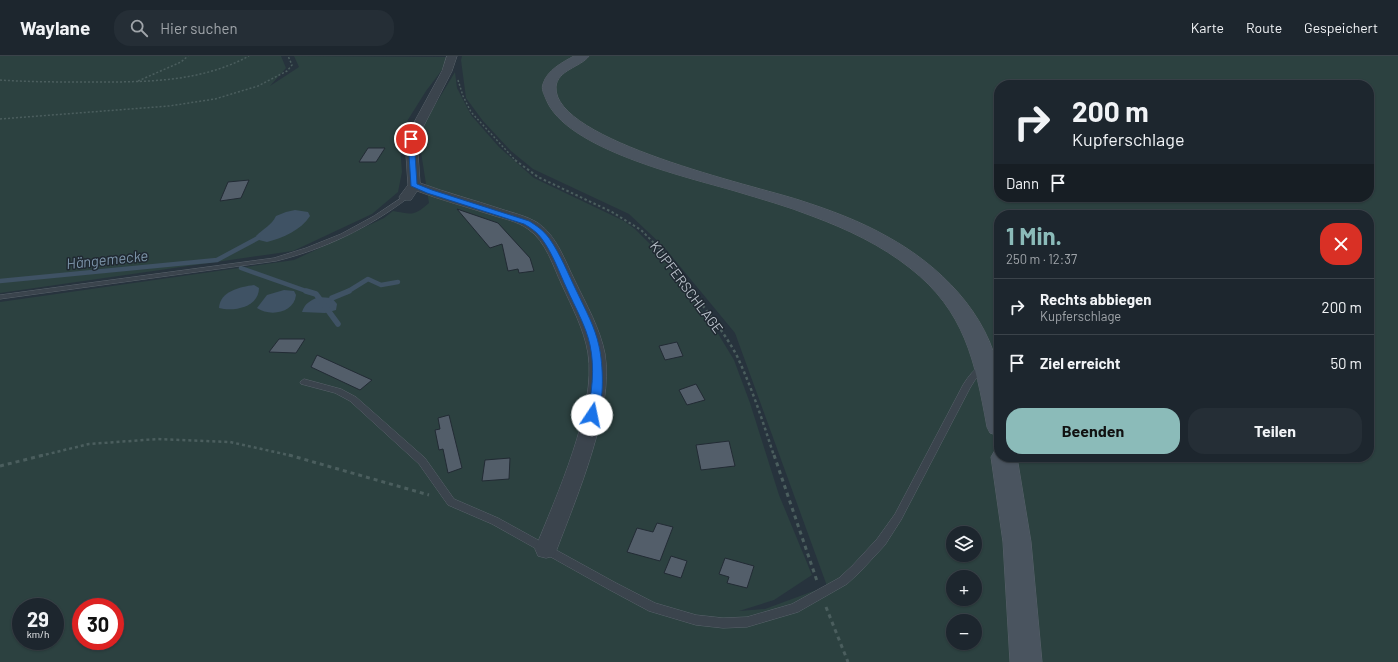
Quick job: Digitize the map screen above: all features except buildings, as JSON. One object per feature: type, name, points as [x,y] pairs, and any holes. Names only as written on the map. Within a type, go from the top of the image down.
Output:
[{"type":"main road","points":[[583,56],[557,74],[551,80],[549,88],[558,110],[575,125],[607,143],[639,156],[824,215],[866,232],[884,242],[927,272],[941,285],[965,315],[979,343],[986,365],[994,403]]},
{"type":"main road","points":[[1005,462],[1017,542],[1026,662]]},
{"type":"street","points":[[452,59],[413,132],[411,139],[410,191],[430,191],[513,217],[538,229],[546,239],[585,318],[596,353],[598,376],[597,392],[592,415],[573,481],[546,549]]},
{"type":"lane","points":[[0,297],[274,260],[292,256],[370,220],[410,191]]},
{"type":"lane","points":[[304,382],[338,391],[354,399],[422,461],[451,502],[495,521],[653,607],[696,620],[723,623],[747,622],[794,608],[843,581],[881,542],[890,529],[910,495],[966,388],[972,378],[986,365]]},
{"type":"path","points":[[137,81],[181,62],[188,56]]},
{"type":"path","points":[[0,80],[65,82],[171,79],[204,74],[232,65],[249,56]]},
{"type":"path","points":[[0,119],[153,107],[215,99],[258,86],[287,71],[292,65],[288,56]]},
{"type":"path","name":"KUPFERSCHLAGE","points":[[452,59],[457,72],[462,96],[470,112],[514,159],[538,178],[612,212],[641,230],[664,253],[718,326],[736,355],[752,391],[821,594],[848,662]]},
{"type":"path","points":[[0,466],[66,449],[109,442],[184,439],[230,442],[299,457],[451,502]]},
{"type":"green space","points":[[0,56],[281,56],[286,68],[270,86],[299,67],[294,56],[447,57],[445,66],[426,91],[399,134],[402,172],[398,192],[372,214],[293,251],[0,293]]},
{"type":"green space","points":[[462,56],[1398,56],[1398,662],[0,662],[0,302],[294,260],[384,218],[393,211],[412,213],[419,211],[429,203],[418,133],[455,72],[457,88],[471,115],[499,147],[534,178],[624,221],[635,229],[660,254],[714,327],[734,360],[750,403],[779,495],[812,575],[774,600],[739,611],[765,609],[827,586],[735,333],[664,247],[629,214],[533,169],[511,151],[483,121],[466,98],[461,60]]},
{"type":"water","points":[[295,210],[308,212],[310,216],[297,229],[285,236],[267,242],[259,240],[256,236],[270,225],[276,216]]},
{"type":"water","points":[[254,285],[259,288],[258,294],[255,300],[250,304],[245,307],[232,309],[219,308],[220,302],[227,294],[243,287]]},
{"type":"water","points":[[284,290],[294,291],[296,295],[291,306],[281,312],[275,313],[262,311],[257,308],[267,295]]},
{"type":"water","points":[[318,297],[332,298],[337,304],[336,310],[325,313],[302,312],[306,304]]},
{"type":"waterway","name":"Hängemecke","points":[[0,281],[217,260],[258,238]]},
{"type":"waterway","name":"Hängemecke","points":[[241,268],[307,291]]},
{"type":"waterway","points":[[348,291],[368,279],[381,285],[398,282]]},
{"type":"waterway","name":"Hängemecke","points":[[307,291],[316,294],[338,324]]},
{"type":"waterway","points":[[332,298],[348,291]]},
{"type":"route","points":[[411,139],[414,185],[526,222],[538,229],[546,239],[585,318],[594,345],[598,376],[597,392],[592,415]]}]
